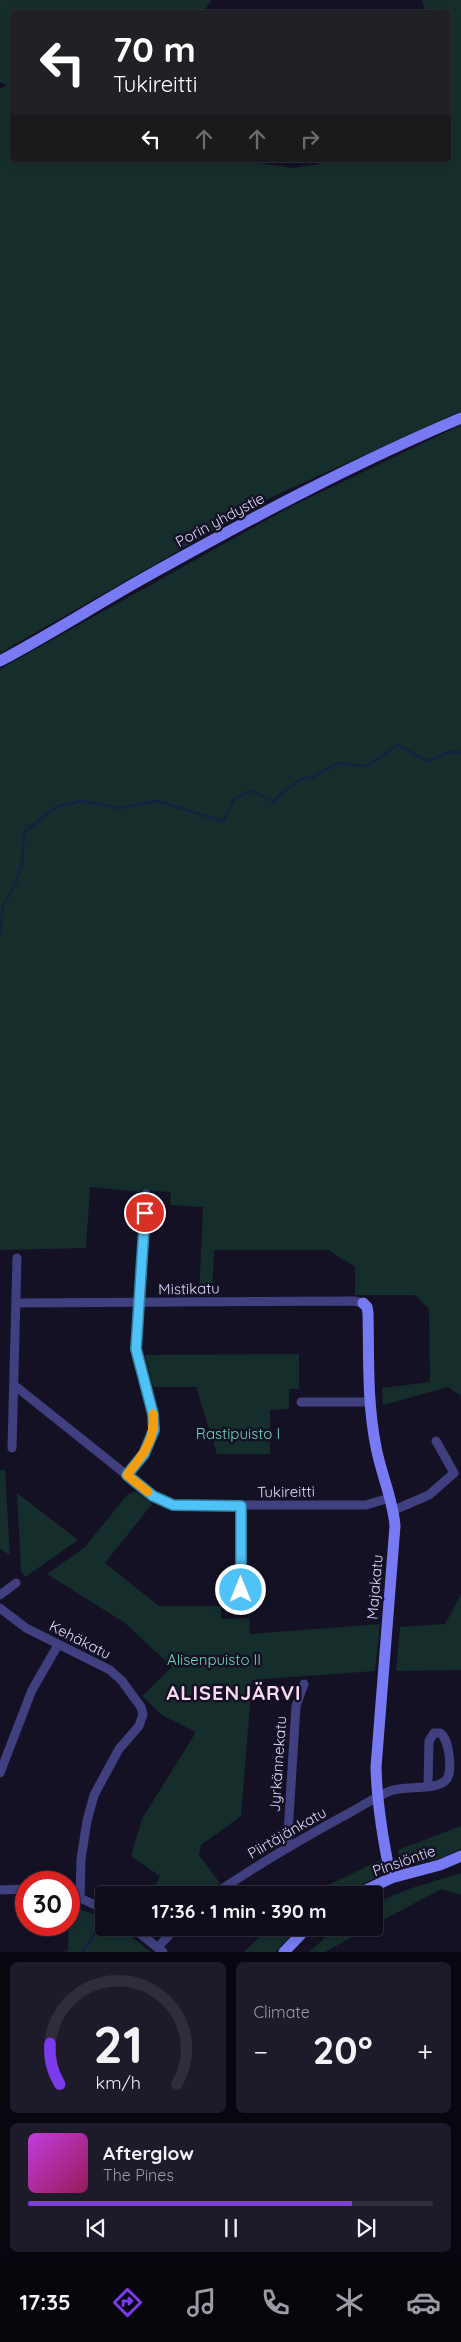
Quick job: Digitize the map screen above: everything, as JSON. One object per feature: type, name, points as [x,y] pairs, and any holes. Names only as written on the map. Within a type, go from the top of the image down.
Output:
[{"type":"street","name":"Porin yhdystie","points":[[0,661],[142,579],[288,500],[401,444],[461,418]]},
{"type":"street","points":[[127,1475],[144,1454],[154,1430],[153,1414],[136,1349],[146,1194]]},
{"type":"street","points":[[12,1448],[17,1258]]},
{"type":"street","name":"Mistikatu","points":[[16,1303],[139,1304],[354,1301],[363,1303]]},
{"type":"street","name":"Majakatu","points":[[363,1303],[367,1307],[368,1312],[368,1402],[376,1448],[394,1510],[394,1533],[377,1735],[376,1798],[391,1878]]},
{"type":"street","name":"Tukireitti","points":[[14,1385],[153,1496],[173,1505],[366,1505],[389,1498]]},
{"type":"street","points":[[301,1402],[368,1402]]},
{"type":"street","points":[[394,1510],[429,1495],[454,1473],[436,1441]]},
{"type":"street","points":[[241,1506],[241,1606]]},
{"type":"street","points":[[0,1595],[16,1584]]},
{"type":"street","name":"Kehäkatu","points":[[0,1608],[26,1628],[110,1670],[122,1681],[137,1701],[143,1714],[139,1726],[119,1749],[94,1795],[81,1859],[80,1898]]},
{"type":"street","points":[[0,1773],[32,1690],[58,1645]]},
{"type":"street","name":"Jyrkännekatu","points":[[287,1848],[296,1706],[304,1684]]},
{"type":"street","name":"Piirtäjänkatu","points":[[227,1886],[287,1848],[392,1790],[428,1786],[440,1784],[450,1776],[451,1768],[445,1739],[440,1733],[434,1733],[429,1742],[428,1786]]},
{"type":"street","name":"Pinsiöntie","points":[[375,1886],[391,1878],[440,1865],[461,1856]]},
{"type":"street","points":[[0,1890],[15,1889]]},
{"type":"street","points":[[80,1898],[95,1905]]},
{"type":"street","points":[[144,1936],[161,1950],[171,1936]]},
{"type":"street","points":[[284,1952],[299,1936]]},
{"type":"green space","points":[[0,0],[211,0],[205,10],[10,10],[10,162],[252,162],[293,168],[322,162],[451,162],[451,10],[425,10],[422,0],[461,0],[461,411],[272,497],[0,653],[0,89],[7,85],[0,82]]},
{"type":"green space","points":[[461,425],[461,1396],[448,1387],[383,1405],[382,1388],[430,1382],[429,1309],[415,1295],[355,1295],[355,1267],[328,1250],[214,1250],[212,1296],[199,1296],[203,1207],[170,1205],[171,1192],[141,1190],[140,1192],[90,1187],[86,1248],[0,1250],[0,669],[290,507]]},
{"type":"green space","name":"Rastipuisto I","points":[[299,1354],[299,1389],[289,1389],[289,1409],[270,1410],[270,1454],[217,1454],[196,1387],[153,1387],[145,1355]]},
{"type":"green space","points":[[0,1470],[5,1470],[10,1555],[0,1549]]},
{"type":"green space","name":"Alisenpuisto II","points":[[135,1491],[152,1504],[105,1563],[159,1606],[221,1606],[221,1619],[249,1618],[250,1634],[380,1624],[375,1671],[252,1680],[241,1816],[201,1845],[199,1855],[220,1883],[216,1886],[155,1886],[160,1876],[131,1856],[142,1819],[196,1732],[162,1715],[142,1696],[172,1667],[125,1623],[47,1574],[85,1547],[127,1495]]},
{"type":"green space","points":[[17,1493],[78,1540],[25,1577],[21,1571]]},
{"type":"green space","points":[[461,1595],[461,1670],[396,1671],[400,1627],[445,1624]]},
{"type":"green space","points":[[461,1826],[461,1849],[438,1859],[406,1866],[401,1863],[398,1850]]},
{"type":"green space","points":[[380,1860],[382,1867],[377,1877],[359,1886],[327,1886]]},
{"type":"green space","points":[[461,1873],[461,1895],[441,1889],[383,1920],[383,1899],[412,1888]]},
{"type":"green space","points":[[80,1909],[95,1915],[95,1936],[130,1936],[151,1952],[61,1952],[68,1951],[68,1936],[80,1936]]},
{"type":"green space","points":[[261,1936],[290,1936],[275,1952],[244,1952]]},
{"type":"green space","points":[[327,1936],[354,1936],[325,1952],[309,1952]]},
{"type":"waterway","points":[[0,933],[3,906],[16,882],[22,864],[24,832],[56,807],[81,801],[119,808],[157,801],[223,821],[234,799],[250,790],[274,802],[279,795],[301,779],[313,777],[338,763],[368,766],[397,745],[428,761],[453,751],[461,753]]},
{"type":"waterway","points":[[82,1952],[95,1933]]},
{"type":"slow traffic","points":[[148,1492],[127,1475],[144,1454],[149,1444],[154,1430],[153,1414]]},
{"type":"district","name":"ALISENJÄRVI","points":[[234,1693]]},
{"type":"route","points":[[145,1213],[136,1349],[153,1414],[154,1430],[144,1454],[127,1475],[153,1496],[173,1505],[241,1506],[241,1590]]}]
